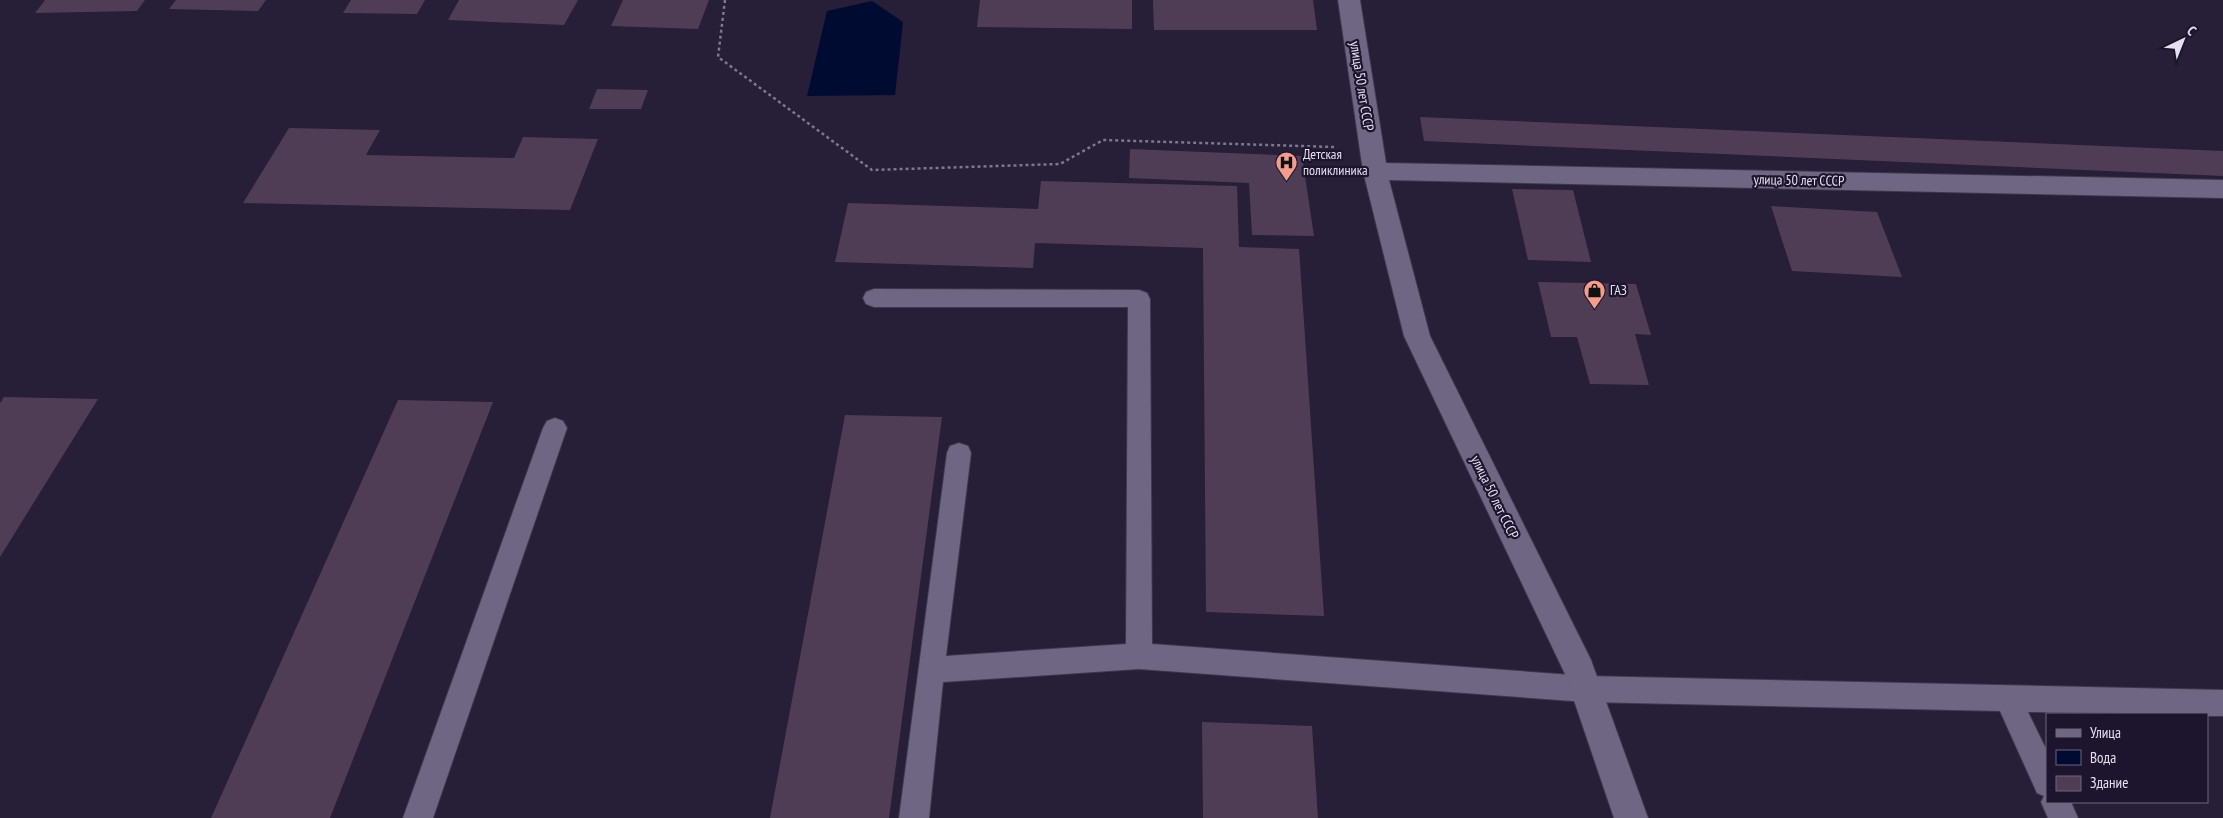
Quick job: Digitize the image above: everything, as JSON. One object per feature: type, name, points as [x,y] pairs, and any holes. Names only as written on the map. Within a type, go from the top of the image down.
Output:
[{"type":"street","name":"улица 50 лет СССР","points":[[1349,0],[1373,160],[1417,336],[1576,662],[1631,818]]},
{"type":"street","name":"улица 50 лет СССР","points":[[1373,160],[2223,189]]},
{"type":"lane","points":[[874,298],[1139,299],[1139,656]]},
{"type":"lane","points":[[418,818],[555,428]]},
{"type":"lane","points":[[914,818],[930,670],[959,453]]},
{"type":"lane","points":[[930,670],[1139,656],[1586,689],[2223,703]]},
{"type":"lane","points":[[2008,699],[2046,781]]},
{"type":"lane","points":[[2056,803],[2063,818]]},
{"type":"path","points":[[725,0],[718,58],[872,170],[1060,164],[1103,140],[1373,160]]},
{"type":"water","points":[[872,1],[903,22],[895,95],[807,96],[827,11]]},
{"type":"building","points":[[45,0],[145,0],[137,11],[35,13]]},
{"type":"building","points":[[176,0],[266,0],[258,11],[169,9]]},
{"type":"building","points":[[351,0],[425,0],[417,14],[343,13]]},
{"type":"building","points":[[459,0],[578,0],[564,25],[448,20]]},
{"type":"building","points":[[623,0],[709,0],[698,29],[611,26]]},
{"type":"building","points":[[980,0],[1132,0],[1132,29],[977,27]]},
{"type":"building","points":[[1153,0],[1313,0],[1317,30],[1154,30]]},
{"type":"building","points":[[597,89],[648,90],[641,109],[589,109]]},
{"type":"building","points":[[1420,117],[2223,151],[2223,176],[1424,141]]},
{"type":"building","points":[[289,128],[380,130],[366,155],[514,158],[523,137],[598,139],[570,210],[243,203]]},
{"type":"building","points":[[1130,149],[1302,156],[1314,236],[1252,235],[1249,183],[1129,178]]},
{"type":"building","points":[[1041,181],[1237,186],[1239,247],[1299,249],[1324,616],[1206,612],[1203,248],[1035,243],[1033,268],[835,262],[848,203],[1038,209]]},
{"type":"building","points":[[1512,189],[1573,190],[1591,262],[1528,260]]},
{"type":"building","points":[[1771,206],[1877,212],[1902,277],[1792,271]]},
{"type":"building","name":"ГАЗ","points":[[1538,282],[1636,284],[1651,335],[1635,334],[1649,385],[1590,384],[1577,337],[1551,337]]},
{"type":"building","points":[[4,397],[98,399],[0,557],[0,403]]},
{"type":"building","points":[[398,400],[493,402],[330,818],[211,818]]},
{"type":"building","points":[[845,415],[942,417],[889,818],[770,818]]},
{"type":"building","points":[[1202,722],[1312,726],[1318,818],[1203,818]]},
{"type":"place","name":"Детская поликлиника","points":[[1287,181]]},
{"type":"place","name":"ГАЗ","points":[[1594,309]]}]
